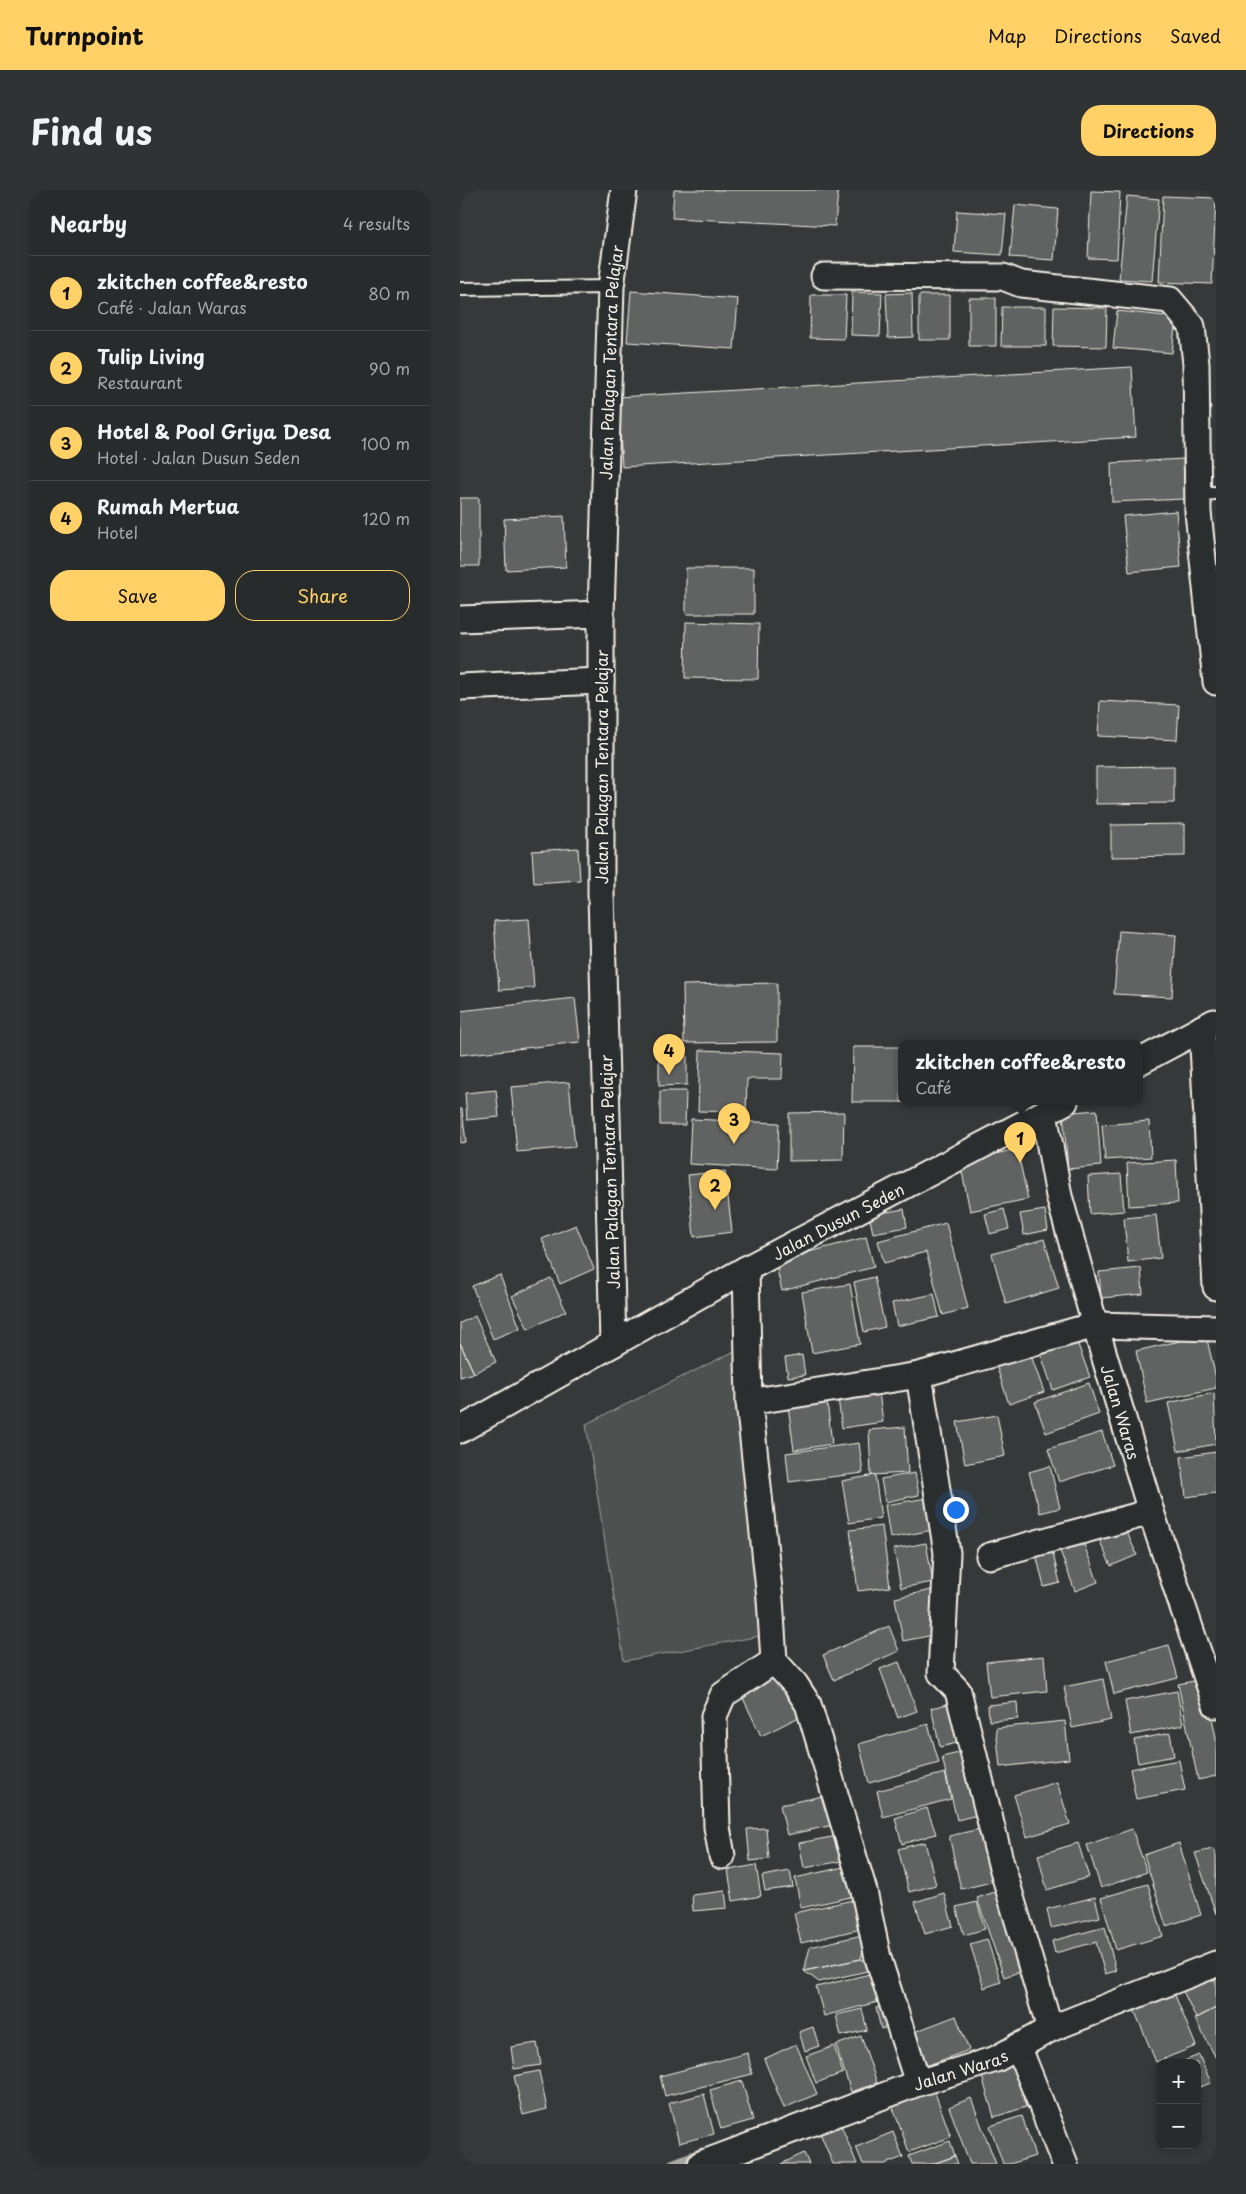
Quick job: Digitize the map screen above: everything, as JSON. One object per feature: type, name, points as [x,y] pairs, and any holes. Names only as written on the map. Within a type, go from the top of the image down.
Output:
[{"type":"street","name":"Jalan Palagan Tentara Pelajar","points":[[613,1344],[601,893],[601,614],[611,287],[624,190]]},
{"type":"street","points":[[824,276],[1003,277],[1021,284],[1170,300],[1192,326],[1207,494],[1199,522],[1216,682]]},
{"type":"street","points":[[460,618],[601,614]]},
{"type":"street","points":[[460,687],[601,681]]},
{"type":"street","points":[[1143,1060],[1209,1025],[1216,1287]]},
{"type":"street","name":"Jalan Dusun Seden","points":[[460,1430],[746,1269],[1055,1108]]},
{"type":"street","name":"Jalan Waras","points":[[1055,1108],[1059,1196],[1094,1325],[1152,1512],[1216,1705]]},
{"type":"street","points":[[746,1269],[749,1402],[770,1599],[774,1661],[795,1684],[808,1704],[864,1891],[878,1958],[918,2083]]},
{"type":"street","points":[[749,1402],[919,1375],[1094,1325],[1216,1328]]},
{"type":"street","points":[[919,1375],[947,1553],[941,1673],[958,1691],[1000,1860],[1050,2029]]},
{"type":"street","points":[[989,1556],[1152,1512]]},
{"type":"street","points":[[722,1856],[717,1827],[714,1716],[723,1695],[774,1661]]},
{"type":"street","name":"Jalan Waras","points":[[701,2164],[918,2083],[996,2059],[1050,2029],[1216,1964]]},
{"type":"street","points":[[1018,2046],[1065,2164]]},
{"type":"lane","points":[[460,288],[611,287]]},
{"type":"shaded area","points":[[743,1347],[766,1635],[624,1661],[586,1424]]},
{"type":"building","points":[[674,190],[838,190],[835,226],[672,218]]},
{"type":"building","points":[[1091,191],[1120,192],[1117,259],[1088,258]]},
{"type":"building","points":[[1127,196],[1159,199],[1152,281],[1119,279]]},
{"type":"building","points":[[1163,196],[1216,198],[1212,284],[1159,282]]},
{"type":"building","points":[[1015,205],[1058,209],[1054,260],[1010,257]]},
{"type":"building","points":[[957,211],[1006,214],[1002,255],[954,252]]},
{"type":"building","points":[[631,291],[738,299],[734,349],[627,342]]},
{"type":"building","points":[[852,292],[882,293],[880,336],[851,335]]},
{"type":"building","points":[[912,293],[913,337],[888,338],[886,294]]},
{"type":"building","points":[[811,295],[846,295],[844,339],[810,338]]},
{"type":"building","points":[[919,295],[950,295],[950,340],[919,340]]},
{"type":"building","points":[[969,298],[996,298],[996,346],[969,346]]},
{"type":"building","points":[[1002,307],[1046,307],[1046,346],[1001,346]]},
{"type":"building","points":[[1054,307],[1107,308],[1106,347],[1053,346]]},
{"type":"building","points":[[1117,311],[1176,317],[1172,353],[1113,348]]},
{"type":"building","points":[[1132,367],[1136,437],[622,467],[618,397]]},
{"type":"building","points":[[1183,459],[1185,499],[1112,502],[1111,463]]},
{"type":"building","points":[[460,498],[479,498],[479,566],[460,566]]},
{"type":"building","points":[[1176,511],[1181,567],[1129,572],[1123,516]]},
{"type":"building","points":[[564,516],[566,567],[506,570],[504,519]]},
{"type":"building","points":[[686,568],[754,568],[754,614],[686,614]]},
{"type":"building","points":[[686,622],[759,624],[758,679],[685,678]]},
{"type":"building","points":[[1100,701],[1179,705],[1177,740],[1098,736]]},
{"type":"building","points":[[1174,766],[1174,803],[1096,804],[1096,767]]},
{"type":"building","points":[[1185,824],[1185,856],[1111,857],[1111,825]]},
{"type":"building","points":[[578,848],[580,880],[534,883],[532,851]]},
{"type":"building","points":[[529,919],[534,988],[499,990],[494,921]]},
{"type":"building","points":[[1119,931],[1176,935],[1172,997],[1114,994]]},
{"type":"building","points":[[777,983],[777,1042],[684,1043],[683,985]]},
{"type":"building","points":[[575,998],[580,1042],[460,1055],[460,1011]]},
{"type":"building","points":[[853,1047],[898,1047],[898,1102],[852,1102]]},
{"type":"building","points":[[700,1050],[783,1053],[782,1079],[747,1079],[746,1112],[698,1111]]},
{"type":"building","points":[[659,1055],[687,1055],[687,1085],[659,1086]]},
{"type":"building","points":[[569,1082],[575,1147],[517,1152],[511,1087]]},
{"type":"building","points":[[496,1090],[499,1117],[467,1120],[465,1093]]},
{"type":"building","points":[[660,1091],[686,1091],[685,1125],[660,1125]]},
{"type":"building","points":[[460,1109],[462,1109],[466,1142],[460,1143]]},
{"type":"building","points":[[1097,1110],[1101,1166],[1068,1169],[1063,1113]]},
{"type":"building","points":[[844,1112],[843,1160],[789,1161],[789,1113]]},
{"type":"building","points":[[691,1119],[779,1123],[777,1169],[689,1164]]},
{"type":"building","points":[[1149,1121],[1151,1157],[1105,1160],[1102,1125]]},
{"type":"building","points":[[1017,1149],[1028,1199],[970,1211],[960,1162]]},
{"type":"building","points":[[1176,1160],[1178,1203],[1129,1206],[1127,1163]]},
{"type":"building","points":[[725,1171],[732,1232],[694,1237],[688,1175]]},
{"type":"building","points":[[1121,1174],[1124,1211],[1090,1214],[1088,1176]]},
{"type":"building","points":[[904,1209],[907,1227],[873,1233],[869,1215]]},
{"type":"building","points":[[1004,1209],[1009,1229],[990,1234],[985,1214]]},
{"type":"building","points":[[1045,1210],[1048,1230],[1024,1235],[1020,1214]]},
{"type":"building","points":[[1156,1215],[1161,1258],[1128,1262],[1124,1218]]},
{"type":"building","points":[[946,1223],[968,1308],[943,1315],[926,1252],[884,1263],[878,1241]]},
{"type":"building","points":[[576,1225],[594,1269],[560,1284],[542,1239]]},
{"type":"building","points":[[866,1237],[874,1267],[782,1291],[775,1261]]},
{"type":"building","points":[[1044,1239],[1059,1288],[1006,1304],[992,1254]]},
{"type":"building","points":[[1141,1268],[1143,1294],[1101,1298],[1099,1272]]},
{"type":"building","points":[[500,1275],[520,1328],[493,1339],[472,1286]]},
{"type":"building","points":[[874,1277],[885,1327],[864,1332],[854,1282]]},
{"type":"building","points":[[551,1278],[566,1311],[528,1329],[512,1296]]},
{"type":"building","points":[[850,1284],[860,1344],[812,1353],[802,1292]]},
{"type":"building","points":[[934,1294],[939,1317],[897,1326],[892,1303]]},
{"type":"building","points":[[475,1316],[496,1362],[474,1373],[460,1343],[460,1323]]},
{"type":"building","points":[[1206,1335],[1216,1378],[1216,1388],[1147,1403],[1136,1351]]},
{"type":"building","points":[[1077,1342],[1090,1377],[1053,1390],[1041,1355]]},
{"type":"building","points":[[460,1343],[474,1373],[460,1377]]},
{"type":"building","points":[[1028,1347],[1044,1392],[1009,1404],[994,1359]]},
{"type":"building","points":[[802,1355],[805,1375],[788,1377],[785,1358]]},
{"type":"building","points":[[1089,1383],[1099,1414],[1046,1433],[1035,1402]]},
{"type":"building","points":[[879,1392],[883,1422],[842,1428],[838,1398]]},
{"type":"building","points":[[1214,1393],[1216,1444],[1178,1451],[1168,1403]]},
{"type":"building","points":[[827,1401],[832,1444],[794,1450],[788,1406]]},
{"type":"building","points":[[997,1415],[1005,1456],[965,1464],[957,1422]]},
{"type":"building","points":[[905,1427],[908,1473],[871,1475],[869,1430]]},
{"type":"building","points":[[1102,1432],[1113,1465],[1059,1482],[1048,1449]]},
{"type":"building","points":[[859,1443],[863,1473],[789,1482],[786,1453]]},
{"type":"building","points":[[1216,1452],[1216,1493],[1186,1497],[1181,1457]]},
{"type":"building","points":[[1050,1466],[1060,1508],[1040,1513],[1029,1472]]},
{"type":"building","points":[[915,1473],[919,1495],[885,1502],[881,1479]]},
{"type":"building","points":[[875,1475],[881,1518],[849,1523],[842,1481]]},
{"type":"building","points":[[927,1498],[933,1530],[890,1538],[885,1505]]},
{"type":"building","points":[[882,1526],[890,1587],[858,1591],[850,1530]]},
{"type":"building","points":[[1124,1526],[1137,1555],[1111,1566],[1098,1537]]},
{"type":"building","points":[[1080,1534],[1098,1582],[1075,1591],[1057,1543]]},
{"type":"building","points":[[926,1543],[933,1582],[901,1588],[894,1549]]},
{"type":"building","points":[[1052,1550],[1060,1583],[1044,1587],[1036,1554]]},
{"type":"building","points":[[931,1590],[939,1634],[903,1641],[895,1598]]},
{"type":"building","points":[[889,1626],[899,1651],[834,1680],[823,1655]]},
{"type":"building","points":[[1169,1645],[1178,1678],[1114,1694],[1106,1661]]},
{"type":"building","points":[[1044,1656],[1047,1691],[990,1697],[986,1662]]},
{"type":"building","points":[[899,1662],[917,1711],[898,1718],[880,1669]]},
{"type":"building","points":[[779,1675],[799,1717],[761,1736],[741,1694]]},
{"type":"building","points":[[1103,1679],[1111,1720],[1072,1728],[1064,1687]]},
{"type":"building","points":[[1204,1679],[1216,1738],[1216,1776],[1198,1780],[1178,1684]]},
{"type":"building","points":[[1177,1691],[1183,1725],[1131,1735],[1125,1701]]},
{"type":"building","points":[[960,1701],[970,1740],[940,1747],[931,1708]]},
{"type":"building","points":[[1017,1702],[1018,1719],[989,1721],[988,1705]]},
{"type":"building","points":[[1065,1721],[1069,1759],[1000,1767],[996,1728]]},
{"type":"building","points":[[928,1724],[939,1763],[869,1783],[859,1744]]},
{"type":"building","points":[[1170,1733],[1174,1756],[1138,1763],[1134,1740]]},
{"type":"building","points":[[971,1750],[986,1813],[957,1820],[942,1757]]},
{"type":"building","points":[[1179,1760],[1185,1790],[1136,1799],[1130,1769]]},
{"type":"building","points":[[945,1773],[951,1799],[883,1817],[877,1791]]},
{"type":"building","points":[[1057,1782],[1070,1824],[1027,1837],[1014,1795]]},
{"type":"building","points":[[832,1794],[838,1824],[787,1835],[780,1805]]},
{"type":"building","points":[[927,1808],[936,1834],[902,1844],[895,1818]]},
{"type":"building","points":[[766,1828],[769,1859],[750,1861],[747,1829]]},
{"type":"building","points":[[980,1829],[992,1882],[961,1889],[949,1836]]},
{"type":"building","points":[[1132,1829],[1147,1872],[1101,1888],[1087,1845]]},
{"type":"building","points":[[843,1835],[848,1860],[804,1868],[799,1843]]},
{"type":"building","points":[[925,1842],[936,1885],[909,1892],[898,1849]]},
{"type":"building","points":[[1078,1843],[1089,1877],[1047,1890],[1038,1855]]},
{"type":"building","points":[[1179,1843],[1201,1915],[1166,1926],[1144,1855]]},
{"type":"building","points":[[1213,1849],[1216,1855],[1216,1914],[1195,1853]]},
{"type":"building","points":[[756,1865],[761,1896],[733,1901],[728,1870]]},
{"type":"building","points":[[848,1866],[855,1896],[801,1908],[795,1878]]},
{"type":"building","points":[[790,1871],[793,1887],[765,1891],[762,1876]]},
{"type":"building","points":[[1148,1884],[1163,1936],[1116,1950],[1101,1898]]},
{"type":"building","points":[[1004,1889],[1031,1968],[1004,1977],[977,1898]]},
{"type":"building","points":[[725,1891],[727,1908],[693,1911],[692,1895]]},
{"type":"building","points":[[944,1893],[953,1926],[925,1934],[915,1902]]},
{"type":"building","points":[[1095,1897],[1100,1917],[1051,1928],[1047,1909]]},
{"type":"building","points":[[862,1898],[869,1927],[801,1943],[794,1913]]},
{"type":"building","points":[[977,1902],[985,1929],[964,1935],[956,1907]]},
{"type":"building","points":[[1105,1927],[1116,1971],[1105,1974],[1096,1942],[1055,1953],[1052,1941]]},
{"type":"building","points":[[867,1934],[861,1959],[804,1971],[810,1947]]},
{"type":"building","points":[[987,1939],[1001,1982],[984,1988],[970,1944]]},
{"type":"building","points":[[861,1959],[876,1969],[819,1982],[804,1971]]},
{"type":"building","points":[[882,1971],[889,1999],[824,2016],[816,1987]]},
{"type":"building","points":[[1216,1971],[1216,2008],[1196,2018],[1182,1989]]},
{"type":"building","points":[[1170,1983],[1196,2046],[1164,2059],[1156,2059],[1156,2062],[1130,2000]]},
{"type":"building","points":[[888,2005],[894,2025],[881,2029],[876,2008]]},
{"type":"building","points":[[1216,2008],[1216,2058],[1195,2019]]},
{"type":"building","points":[[862,2009],[867,2030],[841,2036],[836,2015]]},
{"type":"building","points":[[956,2016],[969,2050],[926,2066],[914,2032]]},
{"type":"building","points":[[813,2027],[819,2046],[805,2051],[799,2032]]},
{"type":"building","points":[[861,2036],[877,2083],[851,2092],[836,2045]]},
{"type":"building","points":[[537,2043],[541,2065],[514,2069],[511,2047]]},
{"type":"building","points":[[796,2044],[817,2094],[784,2108],[764,2059]]},
{"type":"building","points":[[834,2046],[843,2073],[816,2083],[806,2056]]},
{"type":"building","points":[[748,2053],[752,2074],[665,2096],[660,2076]]},
{"type":"building","points":[[1199,2055],[1201,2059],[1189,2059]]},
{"type":"building","points":[[1012,2060],[1026,2107],[994,2117],[980,2070]]},
{"type":"building","points":[[1201,2060],[1211,2083],[1201,2087]]},
{"type":"building","points":[[539,2071],[547,2109],[523,2115],[514,2076]]},
{"type":"building","points":[[742,2081],[753,2120],[721,2129],[710,2090]]},
{"type":"building","points":[[934,2090],[951,2137],[909,2152],[892,2105]]},
{"type":"building","points":[[704,2094],[714,2134],[679,2143],[669,2103]]},
{"type":"building","points":[[971,2098],[996,2164],[970,2164],[949,2107]]},
{"type":"building","points":[[1022,2116],[1035,2156],[1010,2164],[1003,2164],[990,2126]]},
{"type":"building","points":[[841,2125],[857,2164],[833,2164],[820,2133]]},
{"type":"building","points":[[893,2132],[903,2157],[885,2164],[863,2164],[856,2147]]},
{"type":"building","points":[[950,2141],[955,2156],[933,2164],[912,2164],[909,2156]]},
{"type":"building","points":[[804,2153],[809,2164],[781,2164]]},
{"type":"building","points":[[955,2156],[958,2164],[933,2164]]},
{"type":"waterway","points":[[672,2164],[702,2152]]},
{"type":"place","name":"Rumah Mertua","points":[[669,1075]]},
{"type":"place","name":"Hotel & Pool Griya Desa","points":[[734,1144]]},
{"type":"place","name":"zkitchen coffee&resto","points":[[1020,1163]]},
{"type":"place","name":"Tulip Living","points":[[715,1210]]}]
